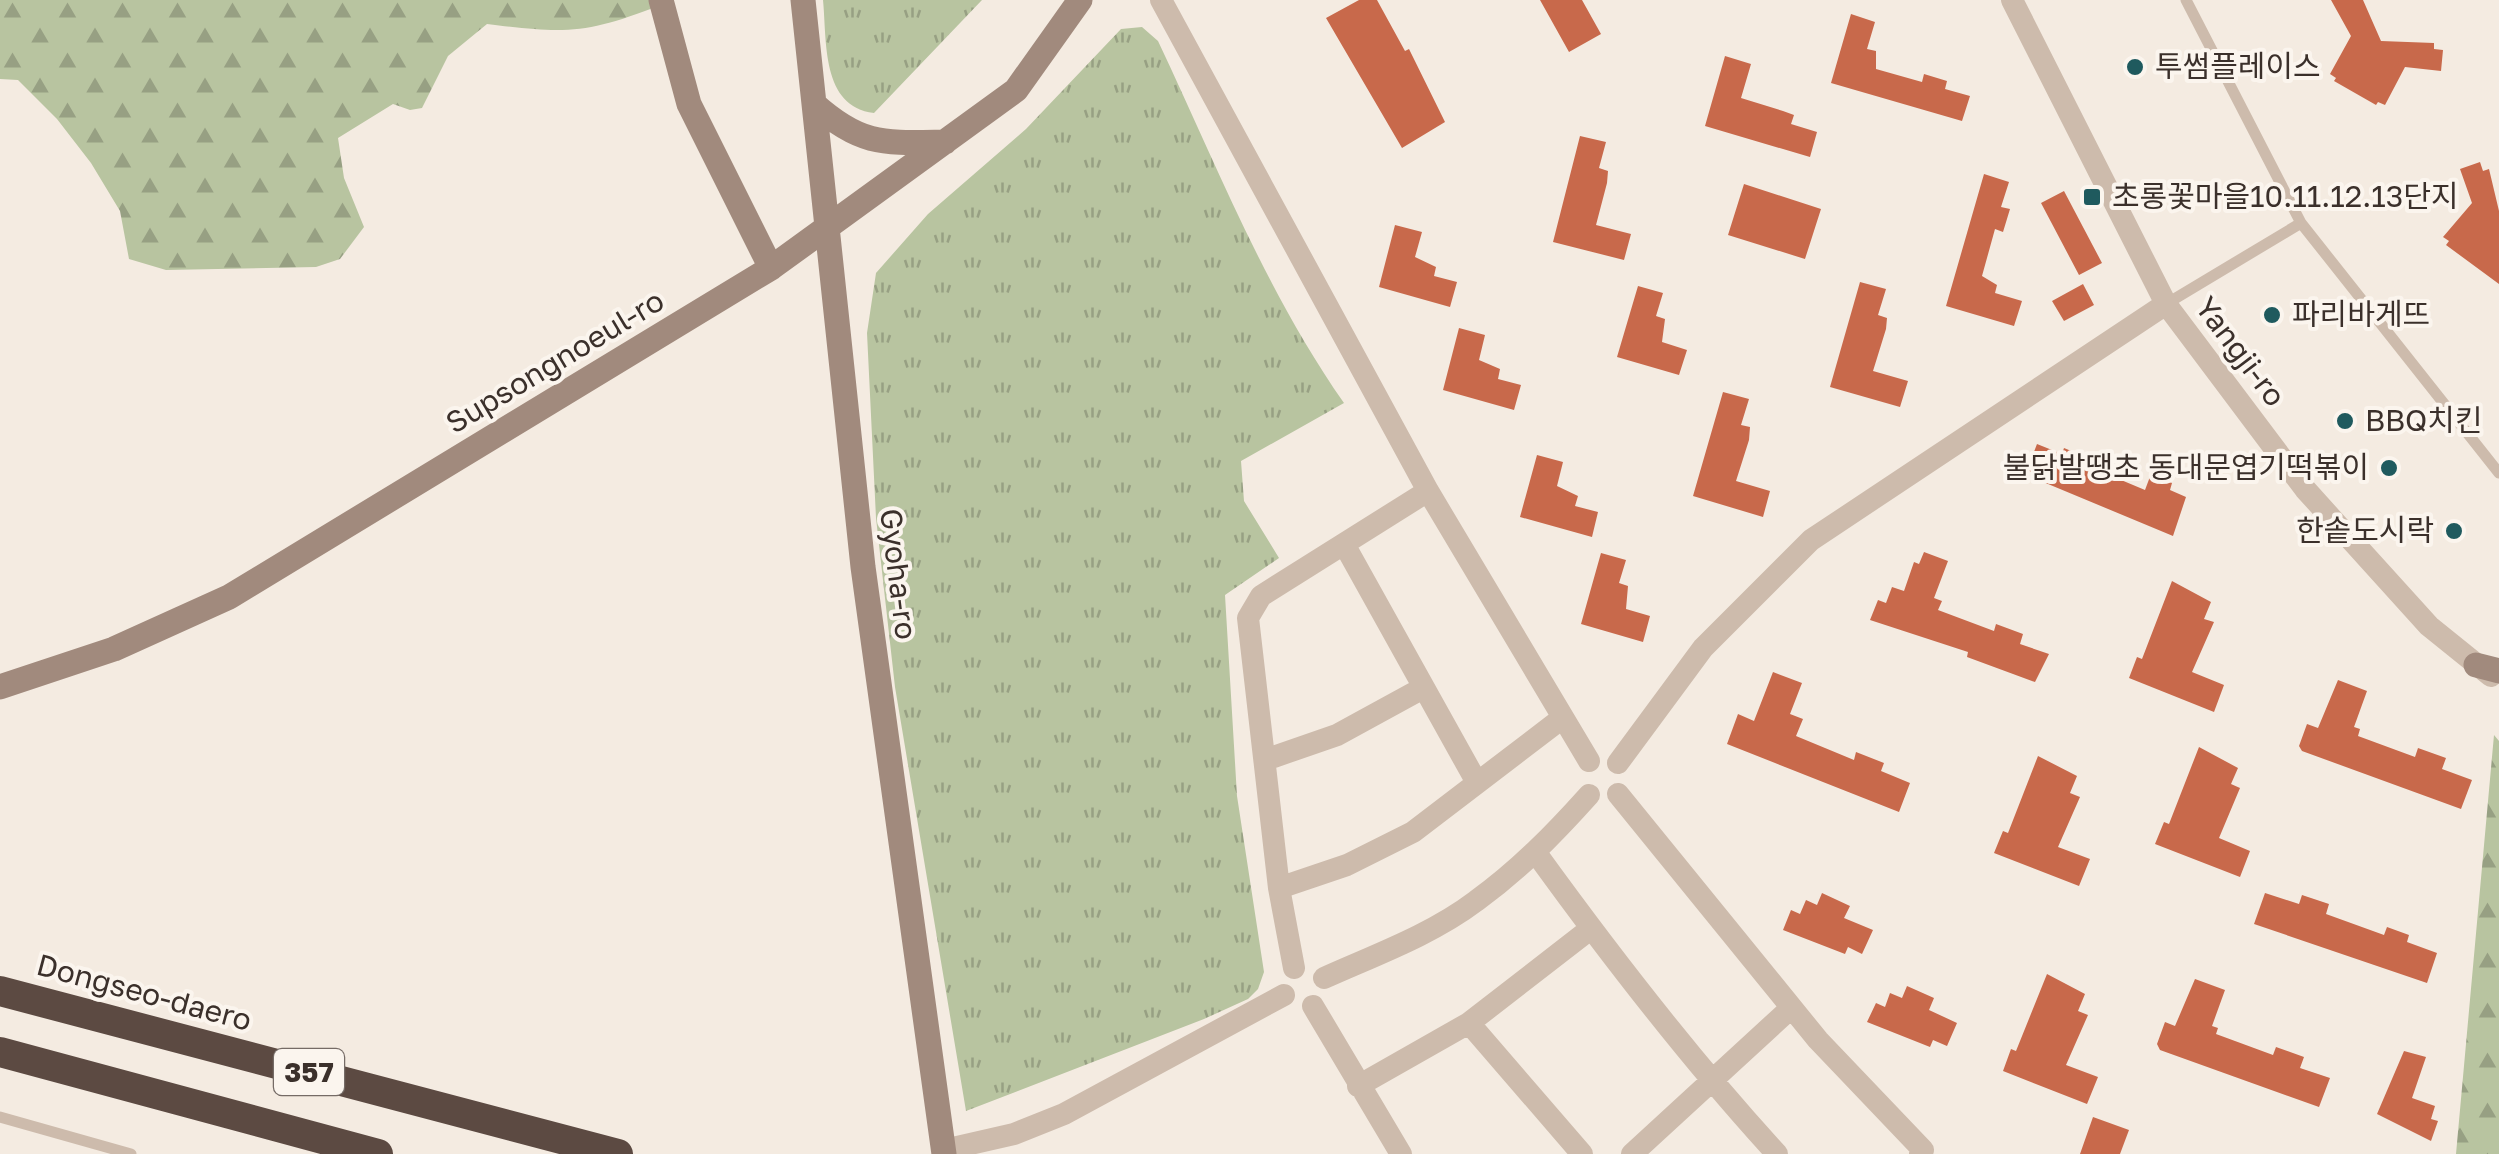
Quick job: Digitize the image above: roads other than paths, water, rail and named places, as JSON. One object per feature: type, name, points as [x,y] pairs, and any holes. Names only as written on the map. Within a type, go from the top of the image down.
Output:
[{"type":"highway","name":"Dongseo-daero","points":[[0,991],[618,1154]]},
{"type":"highway","name":"357","points":[[0,1052],[378,1154]]},
{"type":"street","points":[[661,0],[689,104],[770,268]]},
{"type":"street","name":"Gyoha-ro","points":[[803,0],[863,568],[944,1152]]},
{"type":"street","name":"Supsongnoeul-ro","points":[[0,686],[114,648],[229,596],[770,268],[1016,90],[1080,0]]},
{"type":"street","points":[[1161,0],[1428,491],[1589,761]]},
{"type":"street","name":"Yangji-ro","points":[[2012,0],[2166,304],[2305,489],[2429,626],[2488,668],[2499,683]]},
{"type":"street","points":[[814,104],[841,128],[876,143],[945,142]]},
{"type":"street","points":[[1618,764],[1703,648],[1811,540],[2166,304]]},
{"type":"street","points":[[1294,968],[1279,888],[1248,618],[1261,596],[1428,491]]},
{"type":"street","points":[[1344,544],[1476,781]]},
{"type":"street","points":[[1265,760],[1337,735],[1424,688]]},
{"type":"street","points":[[1279,888],[1347,865],[1413,832],[1561,719]]},
{"type":"street","points":[[1602,756],[1618,764],[1624,781],[1618,794],[1604,800],[1589,795],[1581,779],[1589,761],[1602,756]]},
{"type":"street","points":[[1618,794],[1791,1008],[1923,1150],[1920,1154]]},
{"type":"street","points":[[1324,978],[1474,904],[1536,853],[1589,795]]},
{"type":"street","points":[[1536,853],[1588,930],[1776,1154]]},
{"type":"street","points":[[1358,1086],[1469,1023],[1588,930]]},
{"type":"street","points":[[1311,966],[1324,978],[1324,996],[1313,1006],[1299,1008],[1284,995],[1283,981],[1294,968],[1311,966]]},
{"type":"street","points":[[944,1152],[1014,1134],[1064,1114],[1284,995]]},
{"type":"street","points":[[1313,1006],[1401,1154]]},
{"type":"street","points":[[1632,1154],[1791,1008]]},
{"type":"street","points":[[1469,1023],[1582,1154]]},
{"type":"lane","points":[[2186,0],[2301,223],[2499,473]]},
{"type":"lane","points":[[2166,304],[2301,223]]},
{"type":"lane","points":[[0,1117],[131,1154]]},
{"type":"place","name":"투썸플레이스","points":[[2135,67]]},
{"type":"place","name":"초롱꽃마을10.11.12.13단지","points":[[2092,197]]},
{"type":"place","name":"파리바게뜨","points":[[2272,315]]},
{"type":"place","name":"BBQ치킨","points":[[2345,421]]},
{"type":"place","name":"불닭발땡초 동대문엽기떡볶이","points":[[2389,468]]},
{"type":"place","name":"한솥도시락","points":[[2454,531]]}]
